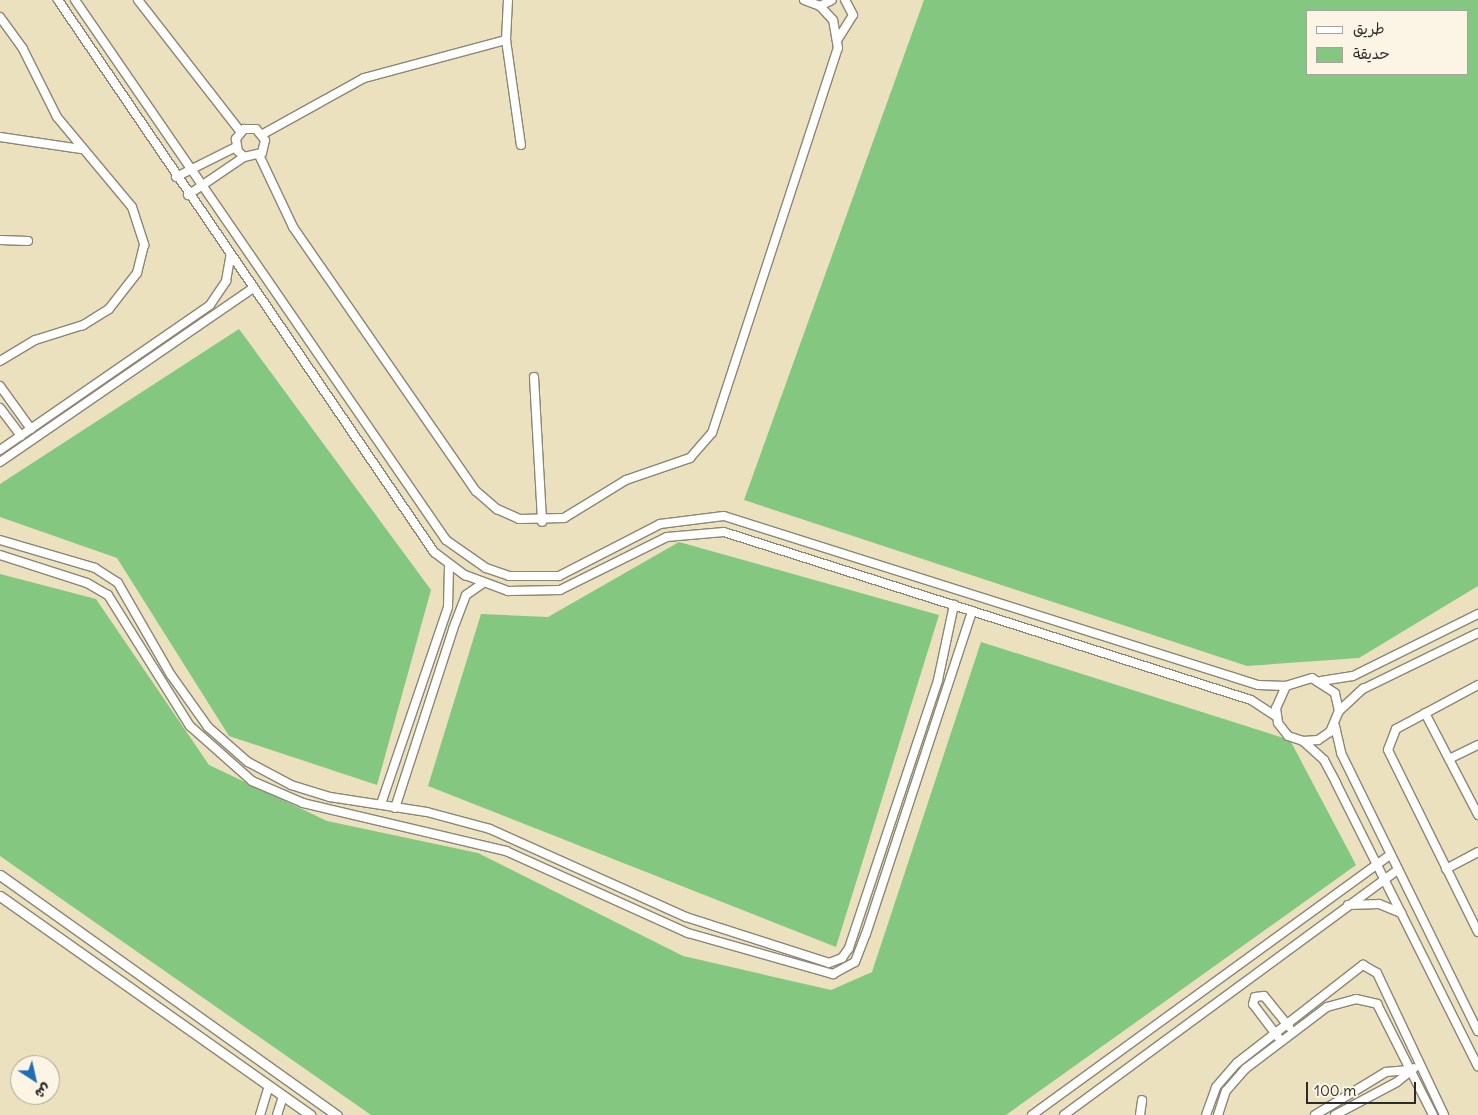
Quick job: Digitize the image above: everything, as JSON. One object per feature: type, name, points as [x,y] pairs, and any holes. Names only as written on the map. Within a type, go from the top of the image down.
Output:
[{"type":"street","points":[[58,0],[176,177],[231,254],[434,552],[449,565],[482,584],[525,592],[560,590],[649,544],[705,531],[742,536],[1251,700],[1276,716]]},
{"type":"street","points":[[75,0],[205,185],[446,540],[486,568],[526,578],[559,576],[660,524],[688,517],[724,516],[1258,685],[1286,686],[1303,678],[1321,681],[1353,676],[1478,614]]},
{"type":"street","points":[[138,0],[240,131]]},
{"type":"street","points":[[508,0],[506,40],[521,145]]},
{"type":"street","points":[[804,0],[820,6],[833,20],[838,39]]},
{"type":"street","points":[[820,6],[832,0]]},
{"type":"street","points":[[259,155],[293,227],[476,491],[508,515],[542,522],[575,514],[626,480],[682,462],[708,441],[838,39],[853,16],[845,0]]},
{"type":"street","points":[[0,17],[22,49],[57,117],[81,150],[132,207],[142,232],[143,259],[120,299],[96,318],[36,340],[0,361]]},
{"type":"street","points":[[263,134],[364,78],[506,40]]},
{"type":"street","points":[[240,131],[252,128],[263,134]]},
{"type":"street","points":[[176,177],[194,170],[236,147],[240,131]]},
{"type":"street","points":[[188,194],[205,185],[244,157],[259,155],[265,147],[263,134]]},
{"type":"street","points":[[0,137],[81,150]]},
{"type":"street","points":[[236,147],[244,157]]},
{"type":"street","points":[[0,240],[28,241]]},
{"type":"street","points":[[0,450],[210,305],[226,281],[231,254]]},
{"type":"street","points":[[0,462],[254,288]]},
{"type":"street","points":[[534,377],[542,522]]},
{"type":"street","points":[[0,386],[30,429]]},
{"type":"street","points":[[0,408],[20,436]]},
{"type":"street","points":[[0,540],[95,568],[118,583],[171,675],[208,727],[248,762],[291,785],[330,797],[380,804],[490,829],[686,917],[792,952],[836,961],[850,948],[938,680],[954,605]]},
{"type":"street","points":[[0,555],[87,583],[108,596],[190,726],[252,781],[303,803],[506,851],[688,933],[833,974],[855,962],[866,934],[972,611]]},
{"type":"street","points":[[380,804],[448,608],[449,565]]},
{"type":"street","points":[[395,808],[453,628],[466,595],[482,584]]},
{"type":"street","points":[[1339,711],[1363,689],[1478,633]]},
{"type":"street","points":[[1321,681],[1335,694],[1339,711],[1335,726],[1341,753],[1478,1031]]},
{"type":"street","points":[[1286,686],[1277,700],[1276,716],[1283,730],[1303,741],[1324,760],[1478,1066]]},
{"type":"street","points":[[1478,686],[1396,730],[1388,750],[1478,932]]},
{"type":"street","points":[[1425,713],[1449,760],[1476,806],[1478,815]]},
{"type":"street","points":[[1303,741],[1325,736],[1335,726]]},
{"type":"street","points":[[1449,760],[1478,745]]},
{"type":"street","points":[[1446,869],[1478,852]]},
{"type":"street","points":[[1032,1115],[1390,855]]},
{"type":"street","points":[[1064,1115],[1344,907],[1397,870]]},
{"type":"street","points":[[0,875],[337,1115]]},
{"type":"street","points":[[0,896],[310,1115]]},
{"type":"street","points":[[1344,907],[1367,902],[1401,912]]},
{"type":"street","points":[[1470,916],[1478,912]]},
{"type":"street","points":[[1206,1115],[1225,1074],[1359,967],[1375,970],[1382,991],[1444,1115]]},
{"type":"street","points":[[1218,1115],[1234,1079],[1293,1033],[1334,1003],[1369,1000],[1382,991]]},
{"type":"street","points":[[1282,1042],[1253,1004],[1255,997],[1264,996],[1293,1033]]},
{"type":"street","points":[[1369,1000],[1383,1014],[1432,1115]]},
{"type":"street","points":[[1337,1114],[1397,1082],[1419,1066]]},
{"type":"street","points":[[1315,1115],[1386,1072],[1411,1070]]},
{"type":"street","points":[[260,1115],[269,1086]]},
{"type":"street","points":[[276,1115],[283,1096]]},
{"type":"street","points":[[1140,1115],[1142,1100]]},
{"type":"green space","points":[[924,0],[1478,0],[1478,586],[1359,658],[1247,666],[744,500]]},
{"type":"green space","points":[[239,329],[431,590],[377,785],[229,736],[117,558],[0,517],[0,484]]},
{"type":"green space","points":[[679,542],[939,615],[836,947],[428,786],[481,614],[548,617]]},
{"type":"green space","points":[[0,574],[96,599],[209,765],[327,821],[478,853],[683,956],[831,990],[872,972],[981,642],[1290,740],[1356,865],[1006,1115],[371,1115],[0,856]]}]
